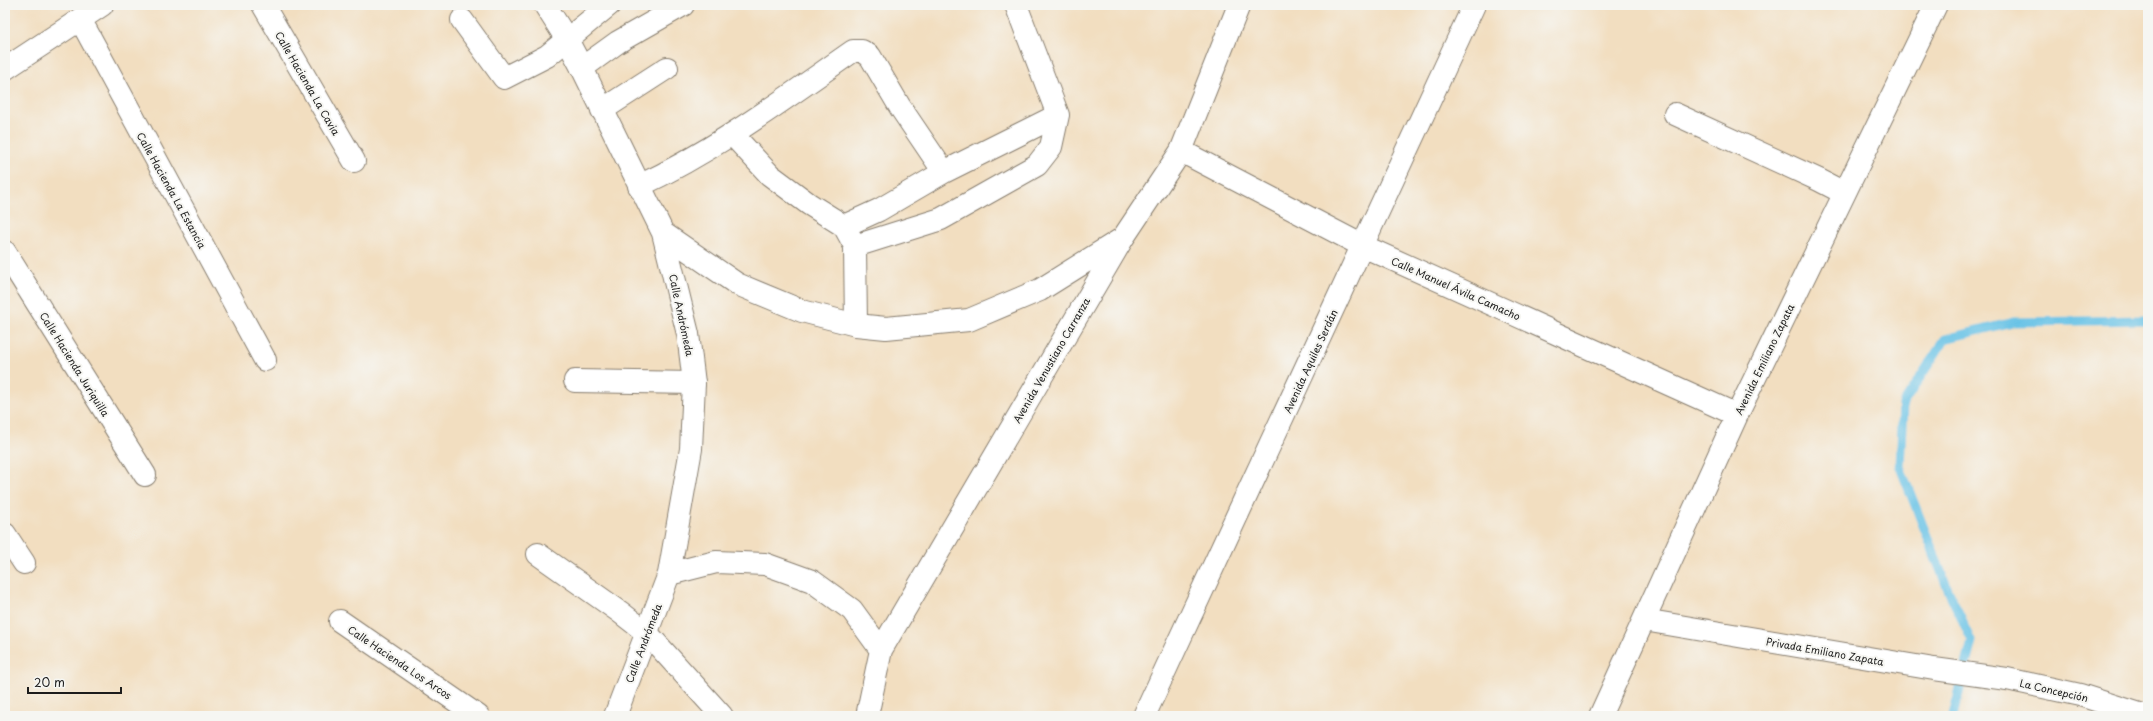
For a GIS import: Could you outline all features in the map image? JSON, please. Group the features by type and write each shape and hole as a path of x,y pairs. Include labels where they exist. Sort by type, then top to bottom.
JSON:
{"street":[{"path":"5,69 102,5"},
{"name":"Calle Hacienda La Cavia","path":"263,5 354,161"},
{"name":"Calle Andrómeda","path":"545,5 566,38 582,68 663,233 688,334 694,383 690,449 669,574 615,716"},
{"path":"462,20 504,78 547,56 566,38 609,5"},
{"path":"582,68 618,42 680,5"},
{"path":"855,246 941,219 1037,165 1051,147 1058,114 1016,5"},
{"name":"Avenida Venustiano Carranza","path":"867,716 881,650 1123,238 1181,151 1239,5"},
{"name":"Avenida Aquiles Serdán","path":"1144,716 1474,5"},
{"name":"Avenida Emiliano Zapata","path":"1600,716 1737,415 1936,5"},
{"name":"Calle Hacienda La Estancia","path":"80,19 265,360"},
{"path":"639,186 680,167 733,135 853,51 862,51 870,56 900,107 944,172"},
{"path":"602,110 667,68"},
{"path":"844,226 879,210 944,172 1058,114"},
{"path":"1676,114 1844,193"},
{"path":"733,135 770,175 809,204 844,226 855,246 856,325"},
{"name":"Calle Manuel Ávila Camacho","path":"1181,151 1363,246 1737,415"},
{"path":"663,233 737,284 802,311 856,325 886,328 969,320 1040,290 1123,238"},
{"name":"Calle Hacienda Juriquilla","path":"5,252 145,475"},
{"path":"575,381 694,383"},
{"path":"5,534 24,563"},
{"path":"538,554 647,633 722,716"},
{"path":"669,574 716,562 765,564 799,576 812,581 852,610 881,650"},
{"name":"Privada Emiliano Zapata","path":"1644,620 1934,669 2007,679"},
{"name":"Calle Hacienda Los Arcos","path":"340,622 478,716"},
{"name":"La Concepción","path":"2007,679 2080,695 2146,716"}],"waterway":[{"path":"1953,716 1972,641 1949,592 1900,467 1903,404 1945,339 2013,322 2148,320"}]}
